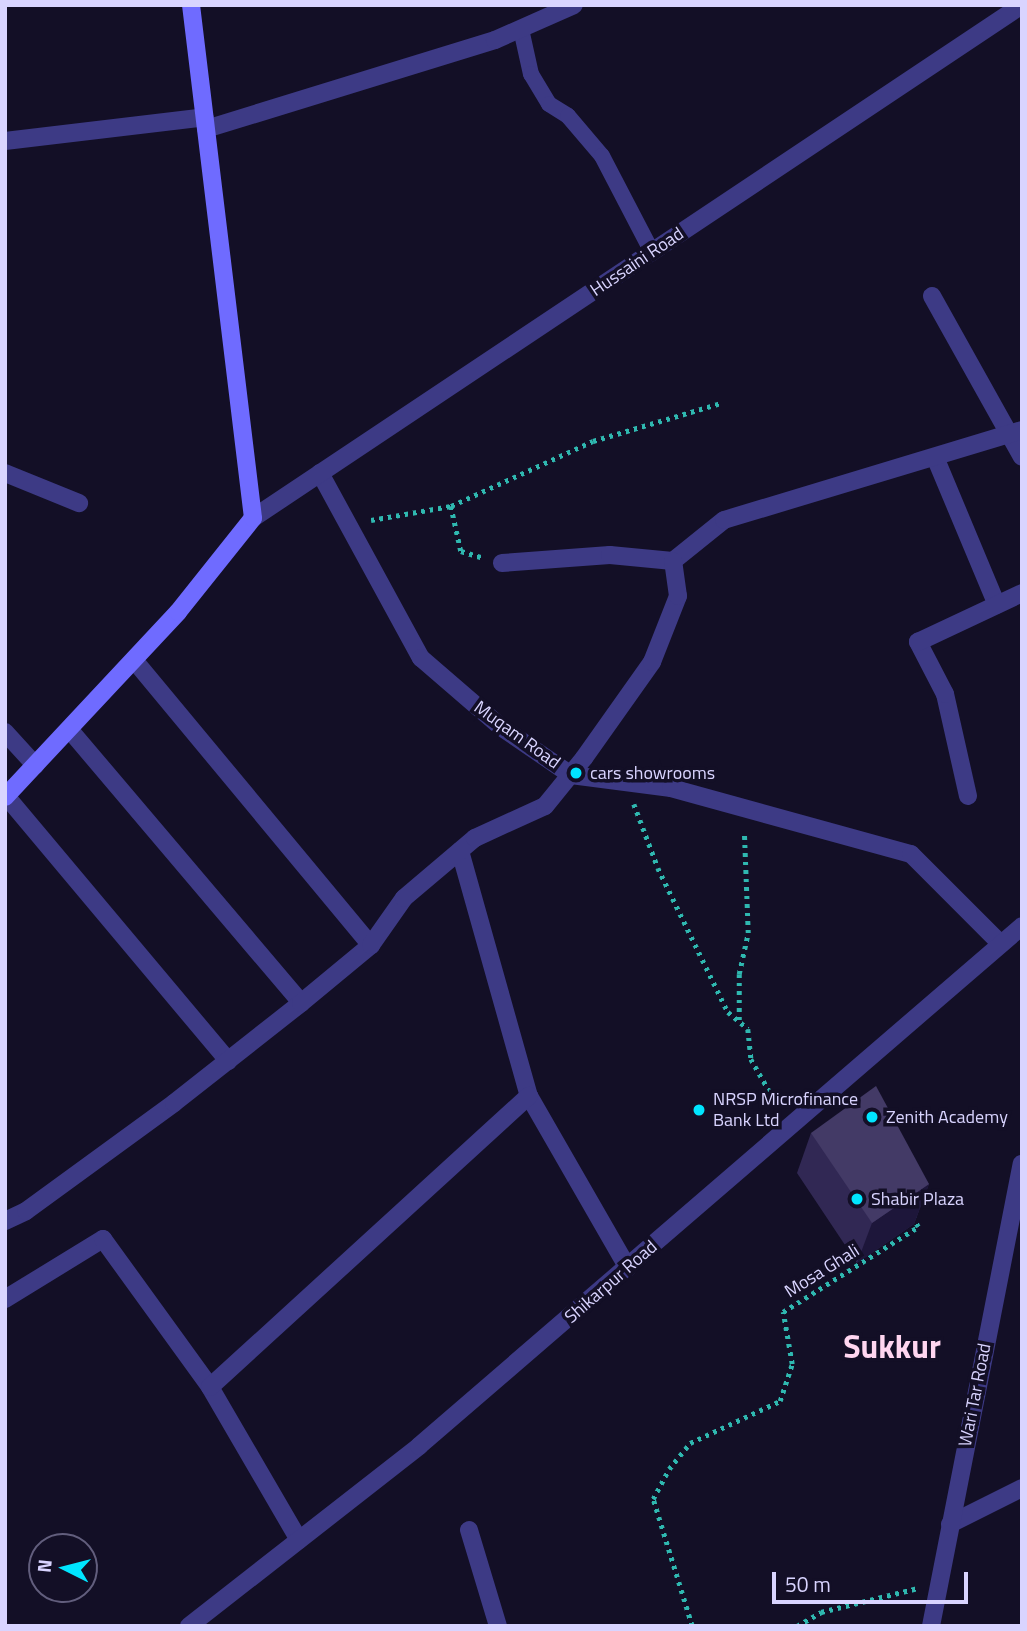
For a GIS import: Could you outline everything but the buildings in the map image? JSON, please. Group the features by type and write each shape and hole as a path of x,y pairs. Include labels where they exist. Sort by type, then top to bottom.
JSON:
{"main road":[{"path":"6,797 178,612 253,518 191,5"}],"street":[{"path":"5,141 206,123 495,40 574,5"},
{"name":"Hussaini Road","path":"253,518 1022,5"},
{"path":"932,296 1015,432 1022,457"},
{"path":"502,563 610,555 673,561 723,520 1015,432"},
{"path":"935,457 997,605"},
{"name":"Muqam Road","path":"320,473 421,658 501,727 571,775 671,788 911,854 1001,944"},
{"path":"5,474 79,503"},
{"path":"5,1221 26,1211 228,1061 301,1003 371,945 404,898 475,838 545,806 571,775 652,662 678,596 673,561"},
{"path":"968,796 945,694 919,642 1022,593"},
{"path":"134,660 371,945"},
{"path":"69,729 301,1003"},
{"path":"5,732 35,765"},
{"path":"6,797 228,1061"},
{"path":"460,851 529,1096 628,1268"},
{"name":"Shikarpur Road","path":"189,1626 419,1447 1022,926"},
{"path":"210,1387 529,1096"},
{"name":"Wari Tar Road","path":"931,1626 1022,1164"},
{"path":"5,1299 103,1239 210,1387 299,1540"},
{"path":"950,1524 1022,1488"},
{"path":"469,1530 498,1626"}],"lane":[{"path":"520,29 531,74 549,104 568,116 602,156 652,252"}],"path":[{"path":"348,524 451,506 593,441 721,403"},
{"path":"451,506 461,551 502,563"},
{"path":"625,782 658,868 728,1012 748,1029 751,1059 790,1127"},
{"path":"739,1021 739,974 748,933 744,834 746,809"},
{"name":"Mosa Ghali","path":"692,1626 653,1499 669,1469 690,1443 779,1401 792,1364 783,1312 918,1227 912,1215"},
{"path":"797,1626 821,1612 939,1583"}],"place":[{"name":"cars showrooms","path":"576,773"},
{"name":"NRSP Microfinance Bank Ltd","path":"699,1110"},
{"name":"Zenith Academy","path":"872,1117"},
{"name":"Shabir Plaza","path":"857,1199"}],"district":[{"name":"Sukkur","path":"892,1346"}]}
